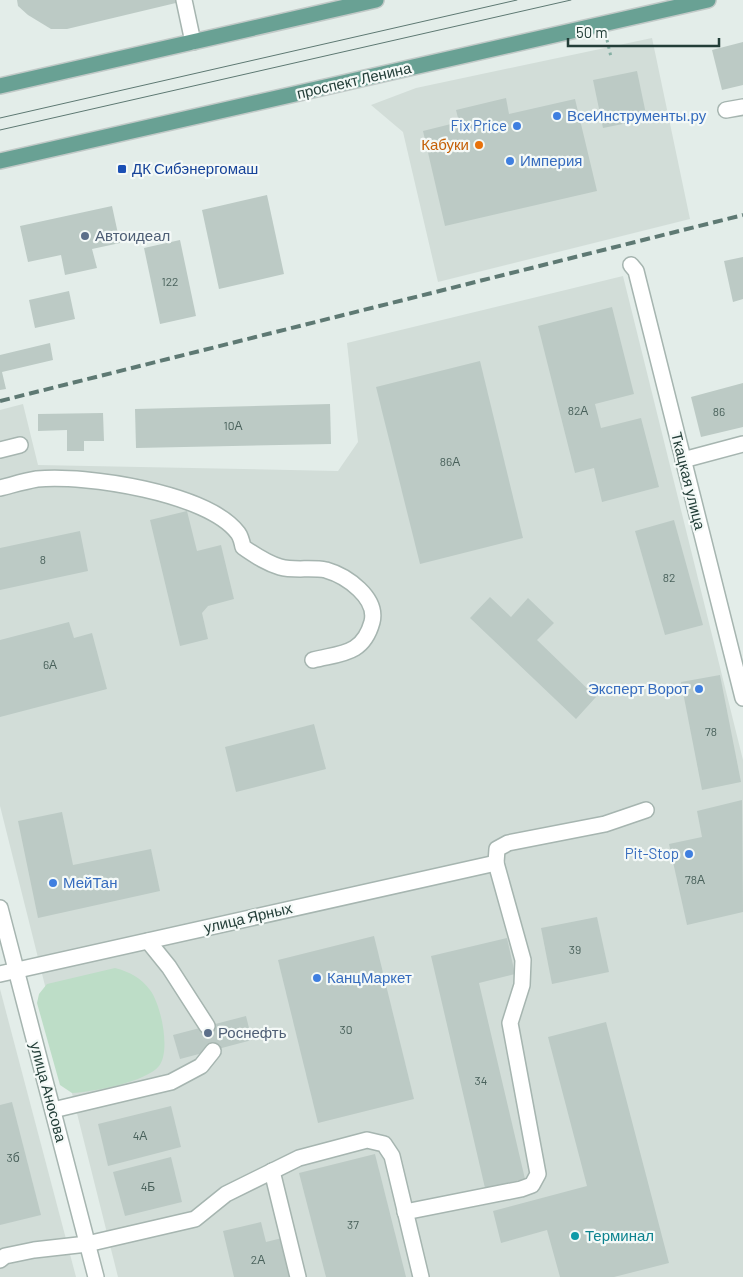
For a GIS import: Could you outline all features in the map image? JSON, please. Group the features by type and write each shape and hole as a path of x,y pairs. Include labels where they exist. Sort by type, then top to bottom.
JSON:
{"main road":[{"path":"0,86 376,0"},
{"name":"проспект Ленина","path":"0,161 708,0"}],"street":[{"path":"184,0 193,42"},
{"path":"726,110 743,107"},
{"name":"Ткацкая улица","path":"631,265 636,271 743,698"},
{"path":"683,460 743,444"},
{"path":"0,450 20,445"},
{"path":"0,488 37,479 87,481 159,492 216,514 240,535 243,547 261,560 282,568 327,570 349,581 369,600 374,616 370,631 365,641 354,650 313,660"},
{"path":"405,1212 521,1189 532,1185 538,1174 510,1023 522,985 523,960 496,863 497,849 508,843 605,824 646,810"},
{"name":"улица Ярных","path":"0,974 496,863"},
{"name":"улица Аносова","path":"0,908 96,1277"},
{"path":"148,940 170,966 207,1026"},
{"path":"53,1110 171,1082 201,1066 213,1050"},
{"path":"0,1260 5,1256 34,1250 87,1244 195,1219 226,1194 299,1158 367,1140 384,1144 392,1156 421,1277"},
{"path":"272,1171 298,1277"}],"shaded area":[{"path":"652,38 690,219 438,282 403,132 371,105 416,88"},
{"path":"623,276 743,760 743,1277 118,1277 0,806 0,410 23,404 38,465 338,471 358,442 347,343"},
{"path":"0,989 76,1277 0,1277"}],"green space":[{"path":"115,968 139,979 147,986 154,997 163,1028 163,1059 159,1066 143,1077 93,1091 72,1093 60,1085 37,1003 39,994 47,984"}],"building":[{"path":"17,0 179,0 180,2 67,29 51,29 28,15 18,6"},
{"path":"743,42 743,85 722,90 712,50"},
{"path":"637,71 647,119 603,128 593,80"},
{"name":"Империя","path":"506,98 509,114 575,99 597,191 445,226 423,131 459,122 456,110"},
{"path":"267,195 284,274 219,289 202,210"},
{"path":"112,206 120,243 92,249 97,268 65,275 61,255 28,262 20,226"},
{"path":"180,240 196,316 160,324 144,248"},
{"path":"743,257 743,299 733,302 724,261"},
{"path":"69,291 75,319 35,328 29,300"},
{"path":"612,307 634,394 595,404 601,428 641,418 659,487 602,502 594,468 575,473 538,326"},
{"path":"50,343 53,360 2,372 6,389 0,390 0,355"},
{"path":"480,361 523,538 420,564 376,387"},
{"path":"743,383 743,427 701,437 691,397"},
{"path":"330,404 331,444 136,448 135,409"},
{"path":"103,413 104,441 84,441 84,451 67,451 67,430 38,431 38,414"},
{"path":"187,511 197,551 221,545 234,599 208,606 202,613 208,639 180,646 150,520"},
{"path":"674,520 703,625 665,635 635,531"},
{"path":"80,531 88,571 0,590 0,548"},
{"path":"490,597 511,617 528,598 554,623 537,640 596,697 576,719 470,618"},
{"path":"69,622 74,638 92,633 107,689 0,717 0,640"},
{"path":"720,675 741,782 702,790 681,682"},
{"path":"314,724 326,769 236,792 225,747"},
{"path":"742,800 743,912 687,925 669,844 702,837 697,811"},
{"path":"62,812 73,865 151,849 160,891 38,918 18,821"},
{"path":"597,917 609,972 552,984 541,928"},
{"path":"374,936 414,1099 318,1123 278,960"},
{"path":"507,938 515,974 479,983 525,1179 485,1188 431,956"},
{"path":"246,1016 252,1040 180,1059 173,1035"},
{"path":"606,1022 669,1263 614,1277 560,1277 547,1230 501,1243 493,1211 587,1186 548,1037"},
{"path":"12,1102 41,1215 0,1225 0,1105"},
{"path":"171,1106 181,1147 108,1166 98,1124"},
{"path":"375,1154 406,1277 326,1277 299,1173"},
{"path":"171,1157 182,1202 125,1216 113,1172"},
{"path":"261,1222 266,1242 282,1238 291,1277 234,1277 223,1231"}],"tunnel":[{"path":"207,1026 213,1051"}],"tram line":[{"path":"0,118 517,0"},
{"path":"0,130 571,0"}],"railway":[{"path":"0,401 743,215"}],"place":[{"name":"ВсеИнструменты.ру","path":"557,116"},
{"name":"Fix Price","path":"517,126"},
{"name":"Кабуки","path":"479,145"},
{"name":"Империя","path":"510,161"},
{"name":"ДК Сибэнергомаш","path":"122,169"},
{"name":"Автоидеал","path":"85,236"},
{"name":"Эксперт Ворот","path":"699,689"},
{"name":"Pit-Stop","path":"689,854"},
{"name":"МейТан","path":"53,883"},
{"name":"КанцМаркет","path":"317,978"},
{"name":"Роснефть","path":"208,1033"},
{"name":"Терминал","path":"575,1236"}]}
